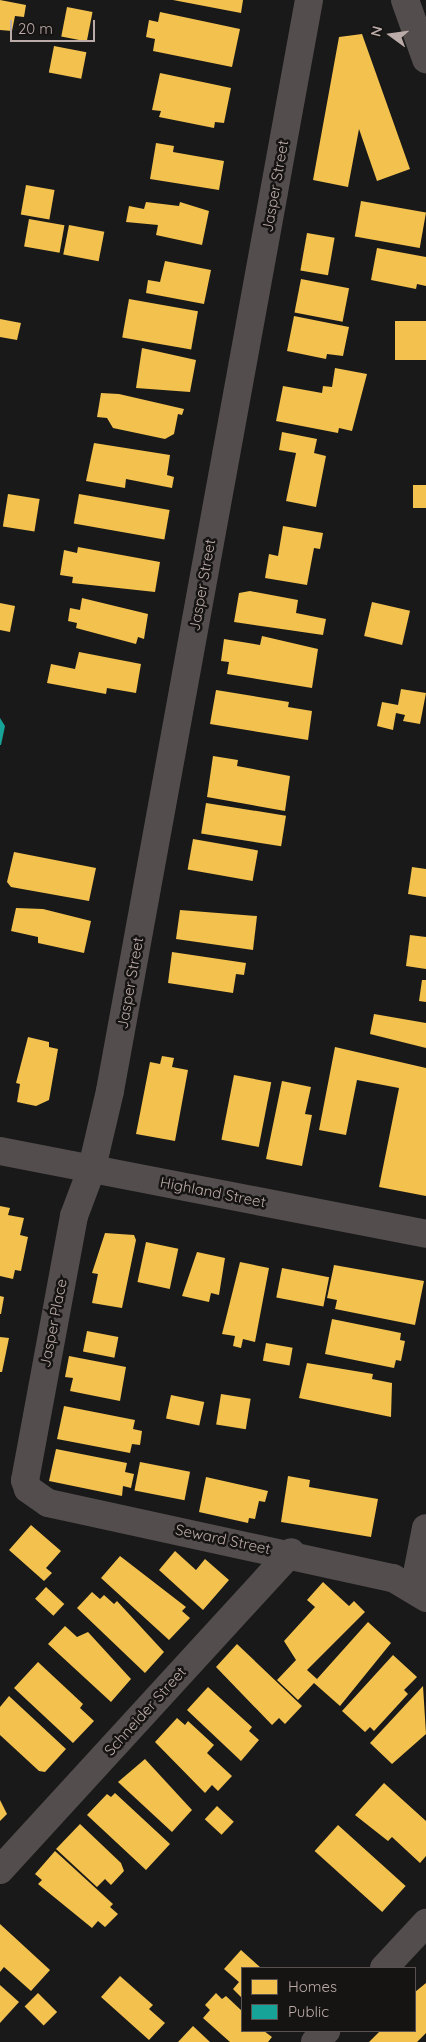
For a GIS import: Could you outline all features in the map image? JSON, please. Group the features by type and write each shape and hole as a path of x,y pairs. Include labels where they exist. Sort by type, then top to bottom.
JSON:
{"street":[{"name":"Jasper Street","path":"92,1168 309,0"},
{"path":"405,0 426,59"},
{"name":"Highland Street","path":"0,1151 426,1234"},
{"name":"Jasper Place","path":"24,1480 74,1216 92,1168"},
{"name":"Seward Street","path":"24,1480 28,1489 48,1503 291,1552 393,1578 420,1594"},
{"path":"420,1594 426,1528"},
{"name":"Schneider Street","path":"0,1870 291,1552"},
{"path":"385,1967 426,1924"},
{"path":"315,2042 325,2032"}],"building: Homes":[{"path":"0,0 26,5 24,17 15,16 12,31 0,30"},
{"path":"173,0 243,0 241,13"},
{"path":"67,7 93,12 87,41 61,36"},
{"path":"160,12 240,29 232,67 153,51 155,39 146,37 149,20 158,22"},
{"path":"362,34 410,169 377,181 359,129 348,187 313,180 339,37"},
{"path":"54,46 86,52 81,79 49,73"},
{"path":"160,73 231,88 224,123 215,122 214,128 159,117 161,111 152,110"},
{"path":"156,143 174,146 173,152 224,161 219,190 150,179"},
{"path":"26,185 55,190 49,220 21,215"},
{"path":"361,201 426,212 420,248 355,236"},
{"path":"146,202 179,206 180,202 209,211 202,245 156,235 158,225 126,222 129,206 144,209"},
{"path":"29,219 64,225 60,253 24,247"},
{"path":"69,225 104,232 99,261 63,254"},
{"path":"307,233 335,238 328,275 300,270"},
{"path":"377,248 426,257 426,286 417,284 416,289 371,280"},
{"path":"165,261 211,270 204,304 146,293 148,280 160,282"},
{"path":"301,279 349,288 343,322 295,312"},
{"path":"129,299 198,311 191,350 122,337"},
{"path":"294,316 349,327 343,356 327,354 326,359 287,351"},
{"path":"0,319 21,323 17,340 0,337"},
{"path":"395,321 426,321 426,360 395,360"},
{"path":"142,348 196,360 190,392 136,388"},
{"path":"335,368 367,374 352,431 339,428 338,433 276,421 283,386 322,393 323,386 332,387"},
{"path":"101,393 119,394 184,409 182,415 178,414 174,434 165,439 113,428 107,418 97,417"},
{"path":"282,432 317,439 314,453 326,456 316,507 286,501 296,453 279,450"},
{"path":"94,443 170,455 167,475 174,477 172,488 126,479 125,488 86,481"},
{"path":"413,485 426,485 426,508 413,508"},
{"path":"8,494 40,499 34,532 3,527"},
{"path":"79,494 170,510 164,540 74,524"},
{"path":"283,526 323,533 320,549 314,548 307,585 265,578 269,554 278,556"},
{"path":"78,547 160,562 155,592 72,583 73,577 60,575 64,550 77,553"},
{"path":"250,591 298,600 296,613 326,619 323,635 234,622 239,593"},
{"path":"82,598 148,614 144,639 138,637 136,644 76,628 77,623 68,621 70,608 80,610"},
{"path":"372,602 410,611 402,645 364,636"},
{"path":"0,603 15,606 10,632 0,630"},
{"path":"262,636 318,649 312,688 227,674 229,662 221,661 224,639 260,645"},
{"path":"79,652 141,664 136,693 107,688 106,694 47,683 51,664 75,669"},
{"path":"401,689 426,693 420,724 403,721 405,715 396,713 393,730 377,726 382,702 398,705"},
{"path":"216,690 289,702 288,707 312,711 308,740 210,724"},
{"path":"213,756 238,760 237,766 290,776 285,811 207,797"},
{"path":"206,803 286,816 281,846 201,834"},
{"path":"193,839 258,850 253,881 188,870"},
{"path":"14,852 96,868 89,901 11,887 7,882"},
{"path":"412,867 426,869 426,897 408,894"},
{"path":"16,908 43,909 91,921 84,953 38,943 38,937 11,931"},
{"path":"180,910 257,916 253,950 176,939"},
{"path":"410,935 426,937 426,969 406,966"},
{"path":"172,952 246,963 244,975 236,974 233,993 168,983"},
{"path":"422,980 426,980 426,1002 419,1001"},
{"path":"374,1014 426,1023 426,1048 370,1034"},
{"path":"28,1037 49,1042 49,1047 58,1049 49,1100 36,1106 17,1102 20,1084 16,1083"},
{"path":"335,1047 426,1068 426,1196 379,1187 399,1088 357,1080 346,1135 319,1130"},
{"path":"162,1056 174,1058 172,1067 188,1070 175,1141 136,1134 150,1062 160,1064"},
{"path":"234,1075 271,1082 259,1147 221,1140"},
{"path":"282,1081 311,1087 305,1114 312,1115 302,1166 266,1159"},
{"path":"0,1206 10,1208 8,1215 24,1218 20,1235 28,1237 21,1271 15,1270 13,1279 0,1276"},
{"path":"105,1233 134,1235 136,1240 122,1308 92,1303 98,1274 92,1273"},
{"path":"146,1242 178,1249 170,1289 137,1282"},
{"path":"197,1252 225,1258 219,1295 211,1293 209,1302 182,1296"},
{"path":"240,1262 269,1268 255,1342 243,1339 241,1348 233,1346 235,1336 222,1334"},
{"path":"334,1265 424,1281 415,1325 335,1309 337,1300 327,1298"},
{"path":"282,1268 329,1277 323,1307 276,1297"},
{"path":"0,1296 4,1297 1,1314 0,1314"},
{"path":"332,1319 401,1333 400,1340 405,1341 401,1361 396,1360 394,1368 325,1354"},
{"path":"87,1331 118,1337 114,1358 83,1352"},
{"path":"0,1337 9,1338 2,1372 0,1372"},
{"path":"266,1343 293,1348 289,1365 263,1361"},
{"path":"69,1356 126,1367 120,1401 70,1391 73,1378 65,1377"},
{"path":"307,1363 373,1374 372,1379 392,1383 391,1417 299,1398"},
{"path":"221,1394 251,1399 246,1429 216,1425"},
{"path":"171,1395 204,1402 199,1426 166,1418"},
{"path":"64,1406 135,1420 133,1429 142,1431 140,1445 132,1444 130,1453 57,1439"},
{"path":"56,1449 127,1463 125,1472 134,1474 131,1488 123,1486 122,1496 49,1481"},
{"path":"140,1462 190,1472 185,1500 134,1490"},
{"path":"288,1476 310,1480 309,1487 378,1499 371,1537 281,1522"},
{"path":"206,1477 268,1491 265,1502 259,1501 255,1519 249,1518 248,1523 199,1512"},
{"path":"31,1525 61,1551 46,1568 52,1573 44,1581 9,1550"},
{"path":"175,1551 196,1570 205,1559 229,1580 203,1610 159,1570"},
{"path":"120,1556 186,1607 182,1611 190,1618 169,1640 101,1578"},
{"path":"323,1582 349,1606 354,1601 365,1612 307,1670 317,1679 368,1622 391,1643 340,1706 314,1683 298,1700 277,1680 296,1660 284,1641 315,1607 307,1600"},
{"path":"46,1587 64,1604 53,1616 35,1599"},
{"path":"92,1592 100,1599 104,1595 114,1604 117,1601 164,1652 145,1673 77,1608"},
{"path":"65,1626 77,1637 88,1632 131,1679 111,1702 48,1644"},
{"path":"237,1644 302,1706 285,1724 279,1718 272,1725 216,1667"},
{"path":"393,1655 417,1677 404,1690 408,1694 374,1731 370,1727 365,1732 342,1711"},
{"path":"38,1662 83,1704 80,1708 94,1721 73,1743 14,1688"},
{"path":"423,1686 426,1734 392,1764 370,1743"},
{"path":"208,1687 252,1727 249,1731 259,1740 241,1761 187,1710"},
{"path":"9,1696 66,1749 45,1772 39,1771 0,1735 0,1707"},
{"path":"177,1718 185,1725 188,1721 214,1745 207,1753 232,1776 218,1791 212,1785 205,1793 155,1742"},
{"path":"145,1759 192,1810 172,1832 118,1782"},
{"path":"384,1783 426,1821 426,1856 420,1863 392,1837 388,1841 355,1815"},
{"path":"115,1793 170,1844 146,1870 87,1815 107,1794 111,1797"},
{"path":"0,1800 7,1814 0,1821"},
{"path":"217,1806 234,1822 222,1835 205,1819"},
{"path":"80,1824 121,1863 124,1871 111,1885 105,1879 97,1887 56,1849"},
{"path":"338,1825 406,1886 382,1912 315,1851"},
{"path":"55,1851 113,1904 110,1907 118,1914 105,1927 98,1921 92,1928 38,1884 42,1880 35,1874"},
{"path":"0,1924 50,1970 31,1991 4,1967 0,1972"},
{"path":"241,1950 260,1967 241,1967 241,1997 233,1989 239,1982 224,1969"},
{"path":"120,1976 153,2005 149,2009 165,2023 149,2040 101,1997"},
{"path":"426,1983 426,2033 417,2042 369,2042 379,2032 416,2032 416,1991"},
{"path":"0,1985 19,2002 0,2023"},
{"path":"38,1993 57,2012 44,2026 25,2006"},
{"path":"216,1993 222,1999 226,1996 241,2010 241,2032 265,2032 272,2037 268,2042 230,2042 203,2018 210,2010 205,2005"},
{"path":"193,2026 210,2042 178,2042"}],"building: Public":[{"path":"0,718 5,726 1,745 0,745"}]}
